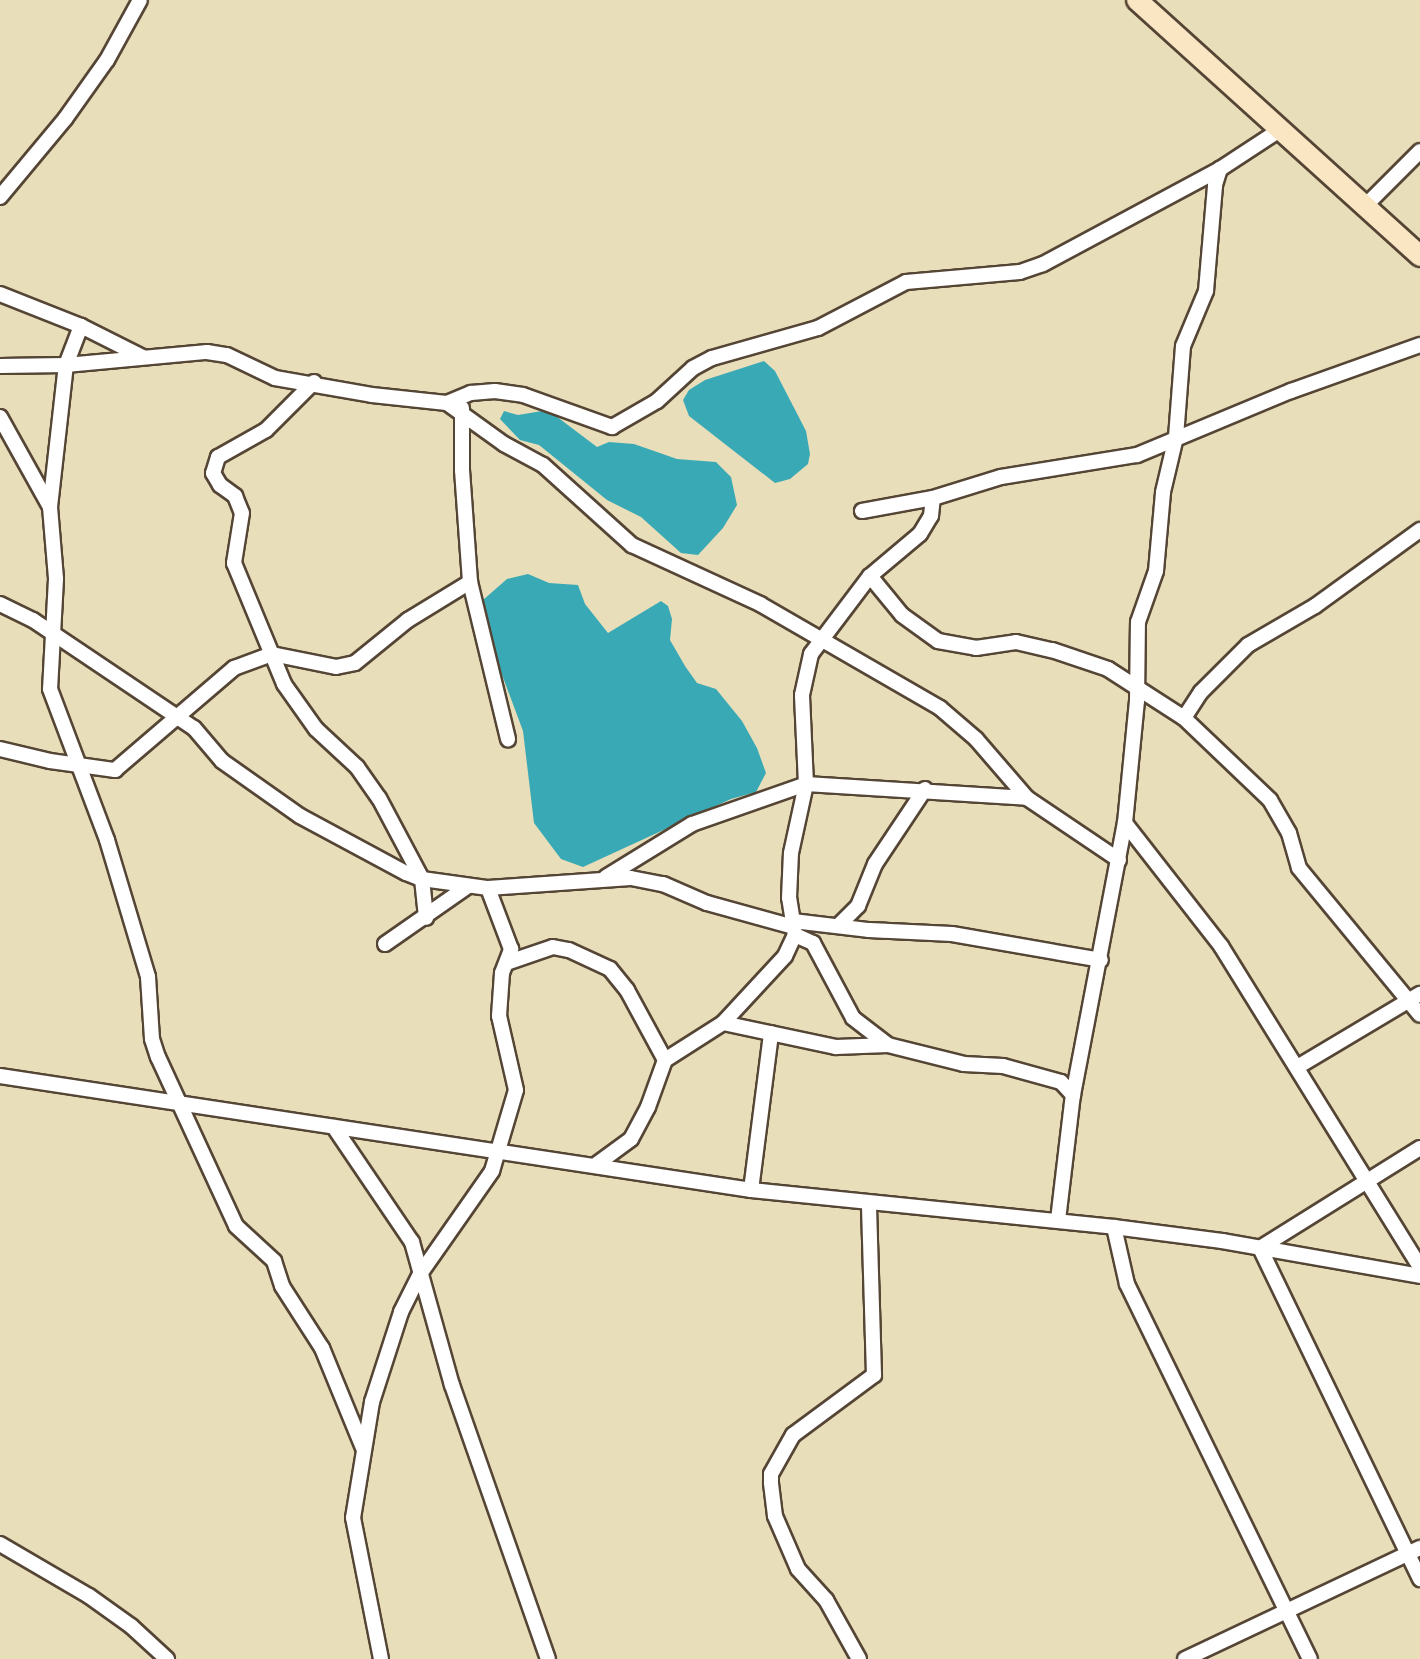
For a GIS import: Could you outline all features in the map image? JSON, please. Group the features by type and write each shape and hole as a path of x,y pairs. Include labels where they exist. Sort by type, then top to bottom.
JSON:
{"main road":[{"path":"1137,0 1278,131 1420,256"}],"street":[{"path":"0,197 65,119 107,60 140,0"},
{"path":"0,366 66,365 207,352 227,355 275,378 314,382 372,395 447,403 463,397 495,391 523,395 612,427 657,401 693,368 712,358 818,328 906,282 1020,272 1043,264 1220,169 1278,131"},
{"path":"1364,207 1420,151"},
{"path":"1058,1220 1073,1095 1101,960 1125,823 1137,685 1138,622 1156,571 1163,492 1176,437 1183,346 1206,291 1215,185 1220,169"},
{"path":"0,294 81,326 143,357"},
{"path":"81,326 66,365 50,507 56,579 51,631 50,689 107,840 148,976 152,1039 236,1227 274,1261 282,1286 322,1348 363,1448"},
{"path":"862,512 933,498 1001,477 1137,455 1291,390 1420,345"},
{"path":"314,382 266,430 218,457 214,467 215,480 235,496 242,513 234,563 284,684 305,715 357,767 379,798 422,879 426,918"},
{"path":"463,397 462,470 470,582 508,739"},
{"path":"447,403 504,444 543,465 632,545 760,604 940,708 976,739 1027,798 1119,860"},
{"path":"0,417 50,507"},
{"path":"597,1164 631,1138 648,1107 665,1060 723,1023 777,968 794,928 791,853 806,784 802,695 811,654 870,576 920,534 930,516 933,498"},
{"path":"1184,718 1208,684 1248,645 1315,606 1420,530"},
{"path":"870,576 902,615 938,641 976,648 1033,644 1107,669 1137,685 1184,718 1270,800 1289,833 1299,868 1414,997 1420,1015"},
{"path":"0,748 79,766 115,770 180,719 226,674 272,654 336,667 355,663 408,620 470,582"},
{"path":"0,604 51,631 194,728 237,772 300,816 354,848 422,879 488,888 525,888 604,878 663,884 707,903 794,928 839,925 869,930 952,934 1101,960"},
{"path":"604,878 692,824 806,784 925,789 1027,798"},
{"path":"839,925 858,906 875,864 925,789"},
{"path":"1125,823 1221,946 1299,1066 1420,1266"},
{"path":"385,944 426,918 468,886"},
{"path":"381,1659 353,1518 363,1448 386,1351 420,1274 484,1185 499,1153 516,1090 517,1078 502,1039 499,1016 502,973 509,962 509,937 488,888"},
{"path":"794,928 813,943 853,1018 888,1045"},
{"path":"509,962 553,947 570,950 610,969 627,990 665,1060"},
{"path":"1299,1066 1414,997"},
{"path":"723,1023 836,1047 888,1045 964,1064 1003,1066 1061,1082 1073,1095"},
{"path":"751,1190 771,1032"},
{"path":"0,1076 499,1153 597,1164 751,1190 869,1204 1114,1227 1260,1248 1420,1276"},
{"path":"334,1128 406,1230 452,1385 548,1659"},
{"path":"1260,1248 1369,1184 1420,1148"},
{"path":"859,1659 826,1600 798,1569 775,1516 771,1474 793,1434 874,1375 869,1204"},
{"path":"1114,1227 1127,1284 1310,1659"},
{"path":"1260,1248 1414,1551 1420,1579"},
{"path":"0,1544 89,1596 131,1626 167,1659"},
{"path":"1185,1659 1414,1551"}],"water":[{"path":"764,361 775,371 806,431 810,454 808,464 790,479 775,483 689,416 683,400 689,390 705,380"},
{"path":"548,410 597,447 609,442 634,444 677,459 716,462 731,477 737,505 723,528 698,555 681,553 641,517 607,500 539,445 520,440 500,419 504,411 518,415"},
{"path":"528,574 549,583 578,585 585,604 608,633 661,601 668,606 672,619 670,640 685,666 697,683 716,689 742,721 757,748 766,773 756,792 731,799 583,867 561,859 534,823 523,731 479,613 483,600 507,579"}]}
